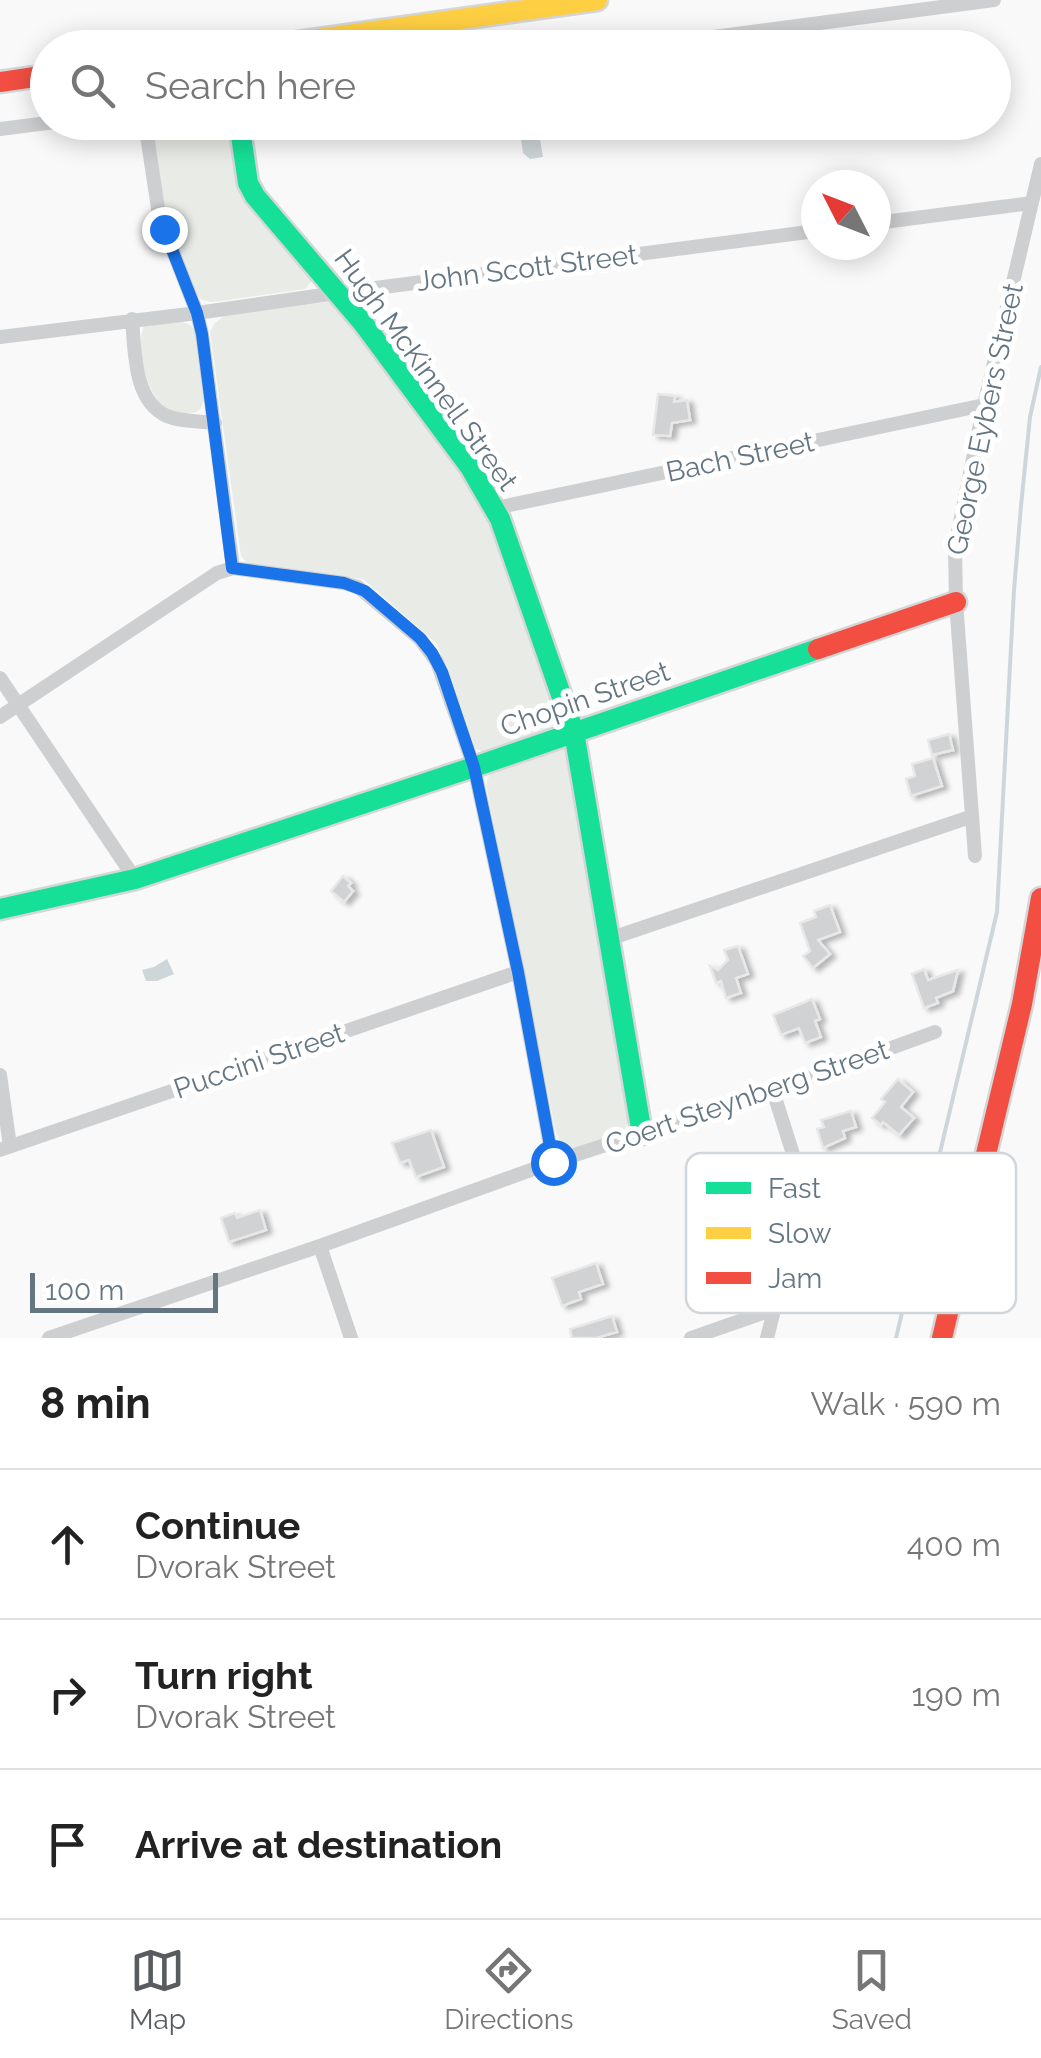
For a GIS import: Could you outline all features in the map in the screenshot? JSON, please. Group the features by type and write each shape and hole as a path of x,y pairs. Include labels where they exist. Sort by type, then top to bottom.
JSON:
{"street":[{"path":"367,30 528,4 597,0"},
{"path":"766,30 994,0"},
{"path":"0,82 30,78"},
{"path":"0,130 30,126"},
{"path":"147,140 160,215 197,313 216,423 232,568"},
{"name":"Hugh McKinnell Street","path":"242,140 252,191 337,292 470,467 496,508 574,732 642,1134"},
{"name":"George Eybers Street","path":"974,856 956,602 956,536 1041,164"},
{"path":"891,221 1032,203"},
{"name":"John Scott Street","path":"0,336 801,233"},
{"path":"132,319 141,382 156,409 175,419 216,423"},
{"name":"Bach Street","path":"496,508 984,405"},
{"path":"0,718 206,578 232,568 351,584 373,597 432,653 474,767 553,1162"},
{"name":"Chopin Street","path":"0,909 136,880 956,602"},
{"path":"0,678 136,880"},
{"path":"609,939 970,817"},
{"path":"986,1153 1022,1004 1041,898"},
{"name":"Puccini Street","path":"5,1148 518,972"},
{"name":"Coert Steynberg Street","path":"48,1338 935,1032"},
{"path":"0,1076 5,1148"},
{"path":"773,1091 793,1153"},
{"path":"320,1246 351,1338"},
{"path":"691,1338 763,1313"},
{"path":"768,1338 773,1313"},
{"path":"942,1338 948,1313"}],"shaded area":[{"path":"154,140 235,140 240,177 313,274 312,281 305,289 213,302 202,300 165,210"},
{"path":"521,140 540,140 543,157 530,159 523,153"},
{"path":"327,302 339,304 483,496 559,712 556,726 547,734 487,754 475,748 437,644 363,579 248,564 241,556 210,332 225,315"},
{"path":"180,321 195,330 204,400 199,410 192,413 163,407 150,387 142,361 144,326"},
{"path":"564,747 569,751 631,1119 622,1133 574,1150 561,1144 556,1133 486,785 491,769"},
{"path":"167,959 174,974 146,981 142,970"}],"building":[{"path":"658,394 675,396 674,402 687,400 690,420 672,423 670,436 653,435"},
{"path":"949,734 953,750 932,755 928,740"},
{"path":"933,758 942,786 911,796 906,779 915,776 912,764"},
{"path":"343,876 353,891 344,902 331,891"},
{"path":"830,905 840,932 818,940 830,954 813,968 803,956 810,951 800,923 816,917 814,911"},
{"path":"738,946 748,974 736,978 741,993 726,998 721,981 716,983 710,966 718,970 728,960 724,950"},
{"path":"924,969 928,980 958,970 953,991 924,1008 912,974"},
{"path":"812,999 820,1019 815,1021 821,1037 805,1043 799,1028 781,1035 773,1015"},
{"path":"898,1079 913,1092 901,1107 914,1118 899,1135 872,1118 885,1102 881,1099"},
{"path":"851,1111 856,1127 843,1131 845,1138 823,1148 817,1129 824,1127 821,1120"},
{"path":"431,1130 444,1167 416,1177 409,1160 400,1163 392,1143"},
{"path":"260,1210 266,1230 229,1242 221,1218 235,1213 237,1218"},
{"path":"596,1263 603,1284 579,1292 581,1299 562,1306 552,1278"},
{"path":"612,1316 617,1332 596,1338 572,1338 570,1329"}],"waterway":[{"path":"940,1153 997,912 1014,590 1030,417 1041,367"},
{"path":"896,1338 902,1313"}],"traffic: fast":[{"path":"242,140 248,183 255,196 363,323 470,467 500,519 574,732 642,1134"},
{"path":"0,909 135,879 818,649"}],"traffic: slow":[{"path":"383,30 597,0"}],"traffic: jam":[{"path":"0,82 30,78"},
{"path":"818,649 956,602"},
{"path":"986,1153 1022,1004 1041,898"},
{"path":"942,1338 948,1313"}],"route":[{"path":"164,229 202,334 232,568 358,587 426,644 442,672 474,767 553,1162"}]}
